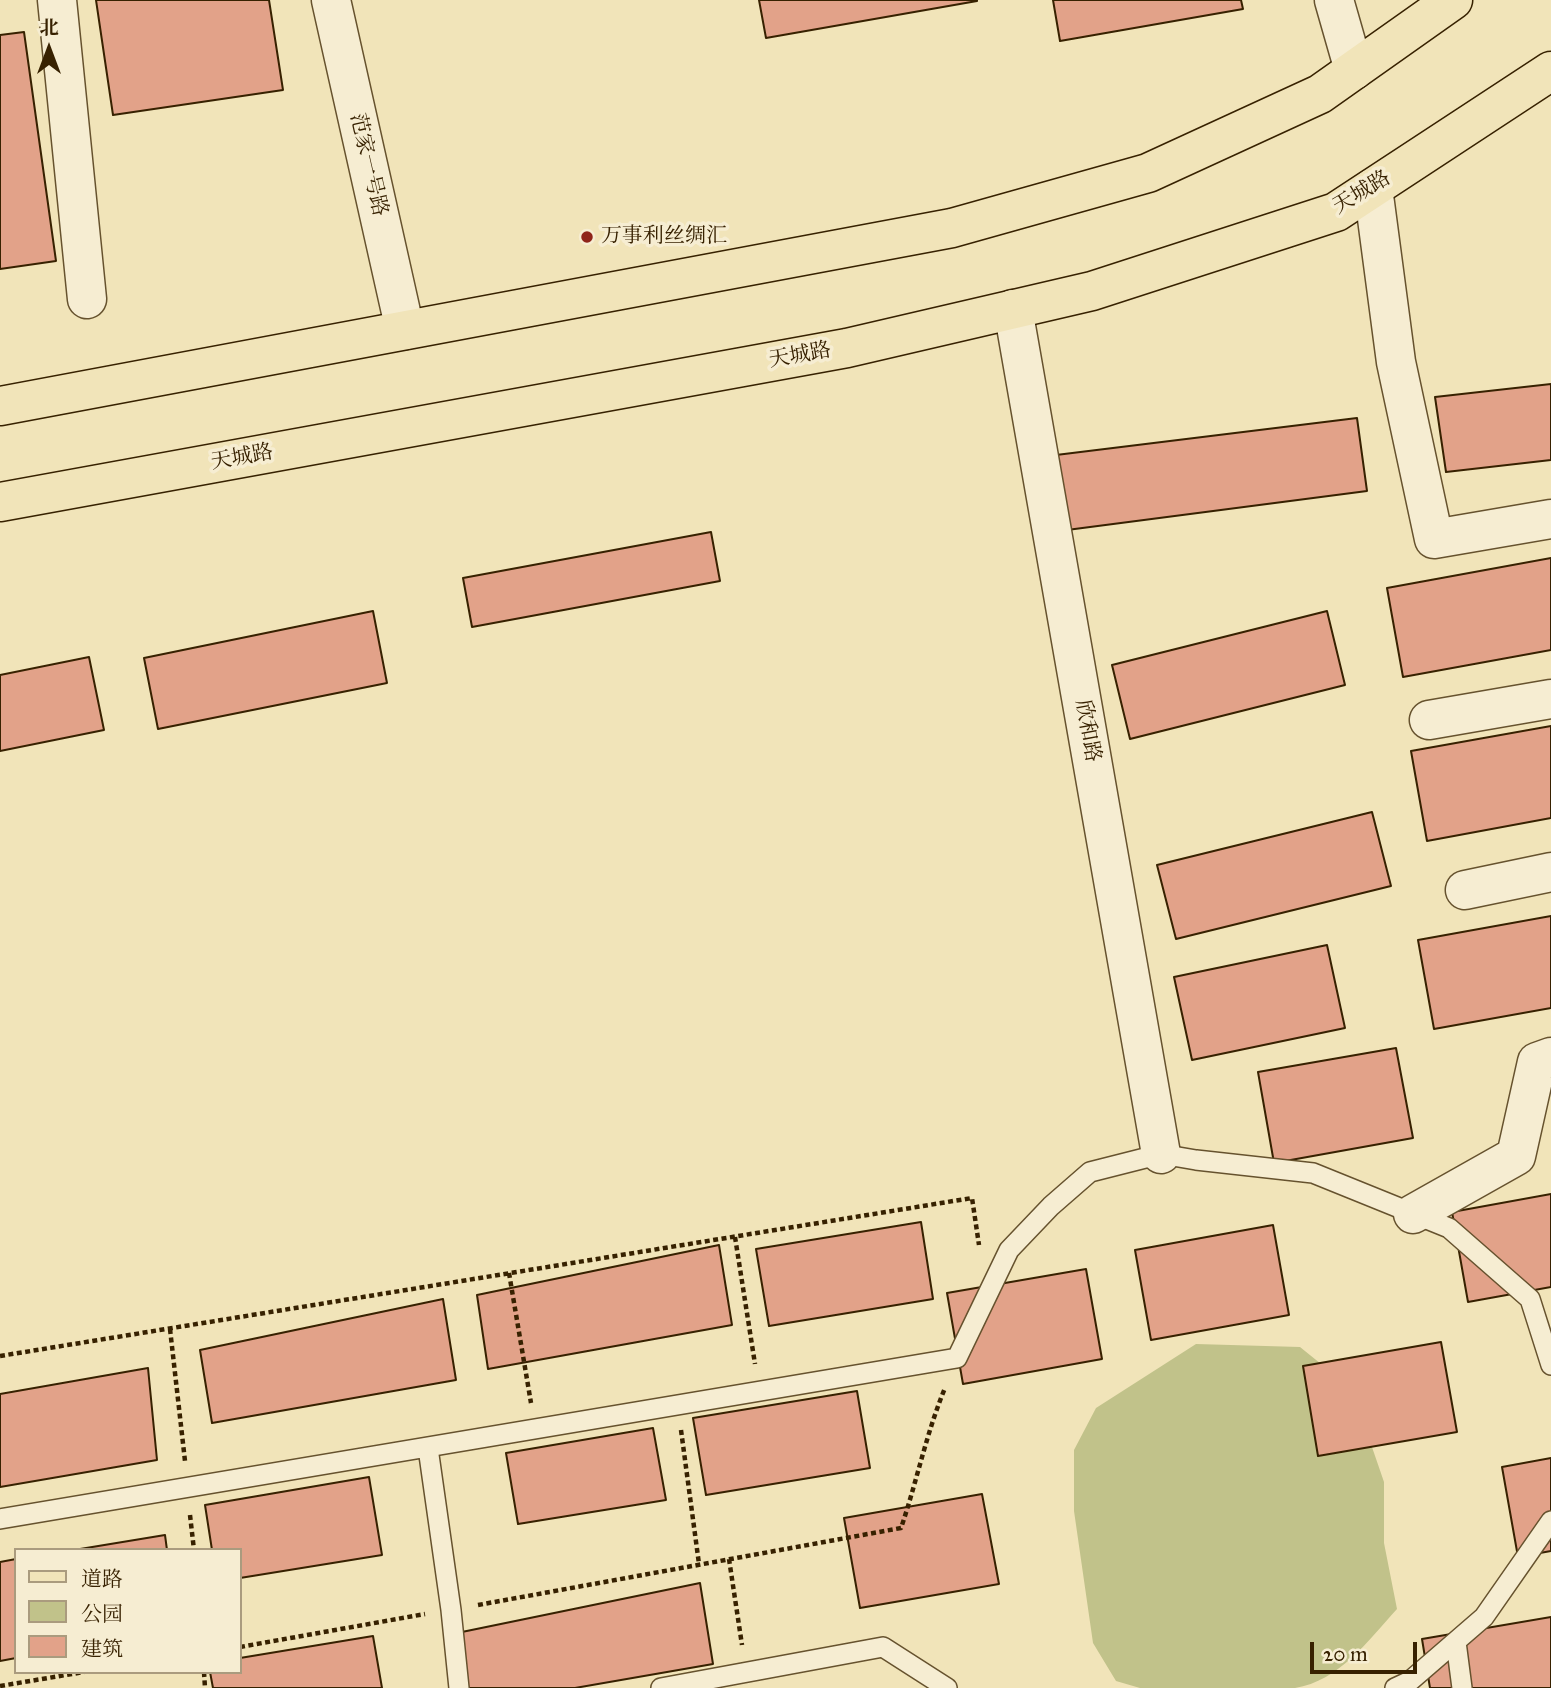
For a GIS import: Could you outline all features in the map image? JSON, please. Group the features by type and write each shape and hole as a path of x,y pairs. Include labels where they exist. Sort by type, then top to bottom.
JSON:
{"main road":[{"path":"0,406 952,228 1148,173 1320,94 1453,0"},
{"name":"天城路","path":"0,502 834,350 1091,291 1336,212 1551,71"}],"street":[{"path":"57,0 87,299"},
{"name":"范家一号路","path":"331,0 405,330"},
{"path":"1334,0 1354,70"},
{"path":"1373,188 1396,362 1434,539 1551,519"},
{"name":"欣和路","path":"1013,309 1161,1154"},
{"path":"1429,720 1551,699"},
{"path":"1465,890 1551,872"},
{"path":"1413,1214 1516,1156 1536,1062 1551,1057"}],"lane":[{"path":"0,1519 957,1359 1009,1250 1051,1206 1090,1172 1161,1154 1313,1173 1449,1228 1530,1299 1551,1365"},
{"path":"428,1448 459,1688"},
{"path":"1395,1688 1410,1681 1484,1617 1551,1521"},
{"path":"1456,1642 1462,1688"},
{"path":"661,1688 883,1647 947,1688"}],"path":[{"path":"0,1356 972,1198 987,1294"},
{"path":"735,1237 760,1391"},
{"path":"509,1273 536,1428"},
{"path":"170,1329 194,1548"},
{"path":"242,1647 901,1528 924,1446 957,1359"},
{"path":"677,1405 699,1564"},
{"path":"729,1559 746,1671"},
{"path":"0,1685 71,1674"}],"green space":[{"path":"1196,1344 1300,1347 1352,1389 1384,1482 1384,1543 1397,1609 1352,1658 1311,1684 1295,1688 1140,1688 1116,1681 1093,1643 1074,1511 1074,1450 1096,1408"}],"building":[{"path":"96,0 269,0 283,90 113,115"},
{"path":"759,0 977,0 977,1 766,38"},
{"path":"1053,0 1241,0 1243,9 1060,41"},
{"path":"24,32 56,261 0,269 0,35"},
{"path":"1551,384 1551,460 1446,472 1435,397"},
{"path":"1357,418 1367,491 1067,530 1056,455"},
{"path":"711,532 720,581 472,627 463,578"},
{"path":"1551,558 1551,650 1403,677 1387,588"},
{"path":"373,611 387,683 158,729 144,658"},
{"path":"1327,611 1345,685 1130,739 1112,665"},
{"path":"89,657 104,730 0,751 0,675"},
{"path":"1551,726 1551,818 1427,841 1411,751"},
{"path":"1372,812 1391,886 1176,939 1157,865"},
{"path":"1551,916 1551,1008 1434,1029 1418,940"},
{"path":"1327,945 1345,1028 1192,1060 1174,977"},
{"path":"1396,1048 1413,1138 1274,1163 1258,1072"},
{"path":"1551,1194 1551,1287 1468,1302 1452,1212"},
{"path":"921,1222 933,1299 769,1326 756,1249"},
{"path":"1273,1225 1289,1315 1151,1340 1135,1250"},
{"path":"719,1245 732,1325 488,1369 477,1295"},
{"path":"1086,1269 1102,1359 963,1384 947,1293"},
{"path":"443,1299 456,1380 212,1423 200,1350"},
{"path":"1441,1342 1457,1432 1318,1456 1303,1366"},
{"path":"148,1368 157,1460 0,1487 0,1394"},
{"path":"857,1391 870,1468 706,1495 693,1418"},
{"path":"653,1428 666,1500 518,1524 506,1453"},
{"path":"1551,1458 1551,1551 1518,1557 1502,1467"},
{"path":"369,1477 382,1555 242,1578 242,1548 212,1548 205,1505"},
{"path":"982,1494 999,1584 860,1608 844,1518"},
{"path":"165,1535 167,1548 86,1548"},
{"path":"14,1559 14,1658 0,1661 0,1562"},
{"path":"700,1583 713,1664 575,1688 465,1688 457,1633"},
{"path":"1551,1617 1551,1688 1430,1688 1422,1639"},
{"path":"373,1636 382,1688 213,1688 210,1674 242,1674 242,1658"}],"place":[{"name":"万事利丝绸汇","path":"587,237"}]}
